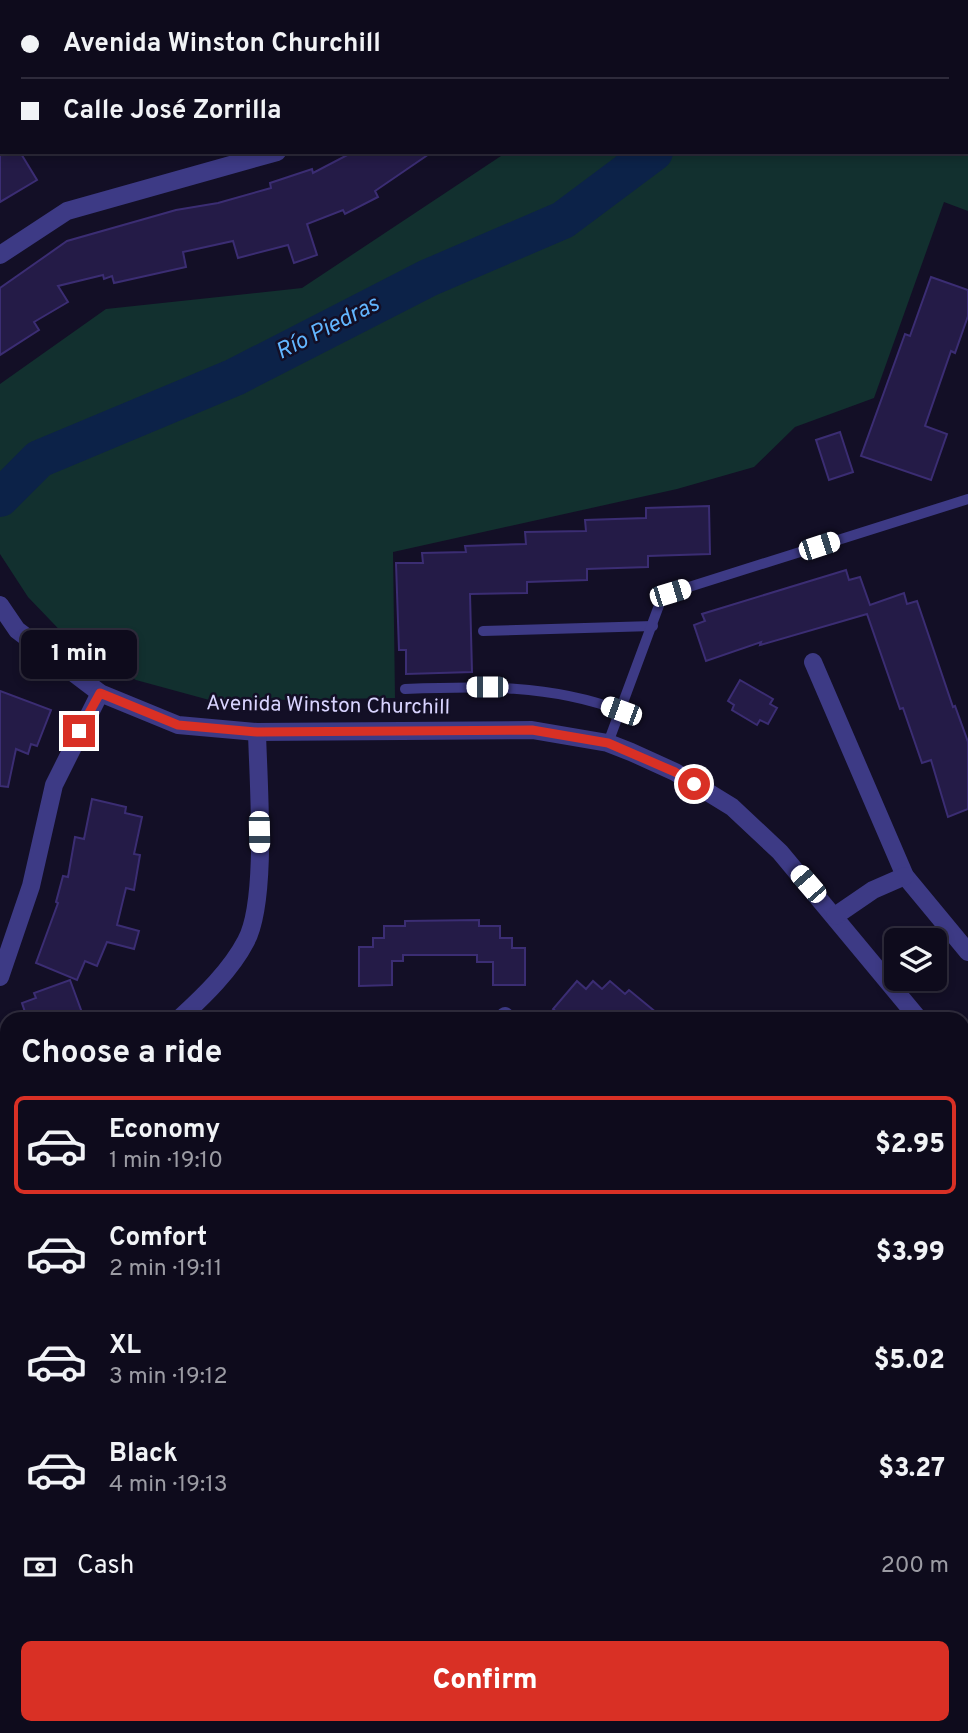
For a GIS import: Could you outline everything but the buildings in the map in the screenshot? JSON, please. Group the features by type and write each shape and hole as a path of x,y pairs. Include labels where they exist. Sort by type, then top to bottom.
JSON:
{"street":[{"path":"0,255 67,211 270,154"},
{"name":"Avenida Winston Churchill","path":"0,605 17,629 100,693 178,725 257,732 532,730 608,743 675,772 732,807 780,852 913,1012"},
{"path":"813,662 905,876 968,952"},
{"path":"0,977 31,886 54,785 100,693"},
{"path":"186,1012 207,993 247,939 259,883 257,732"},
{"path":"835,916 873,890 905,876"}],"lane":[{"path":"608,743 661,600 670,593 968,499"},
{"path":"483,631 653,626"},
{"path":"405,689 537,690 586,698 621,711"}],"green space":[{"path":"504,154 968,154 968,211 944,202 874,398 795,427 754,467 677,489 393,552 395,698 213,701 136,680 75,646 28,597 0,554 0,384 106,309 302,288"}],"waterway":[{"name":"Río Piedras","path":"0,498 39,459 235,377 428,278 563,220 651,154"}],"route":[{"path":"79,731 100,693 178,725 257,732 532,730 608,743 675,772 694,784"}]}
